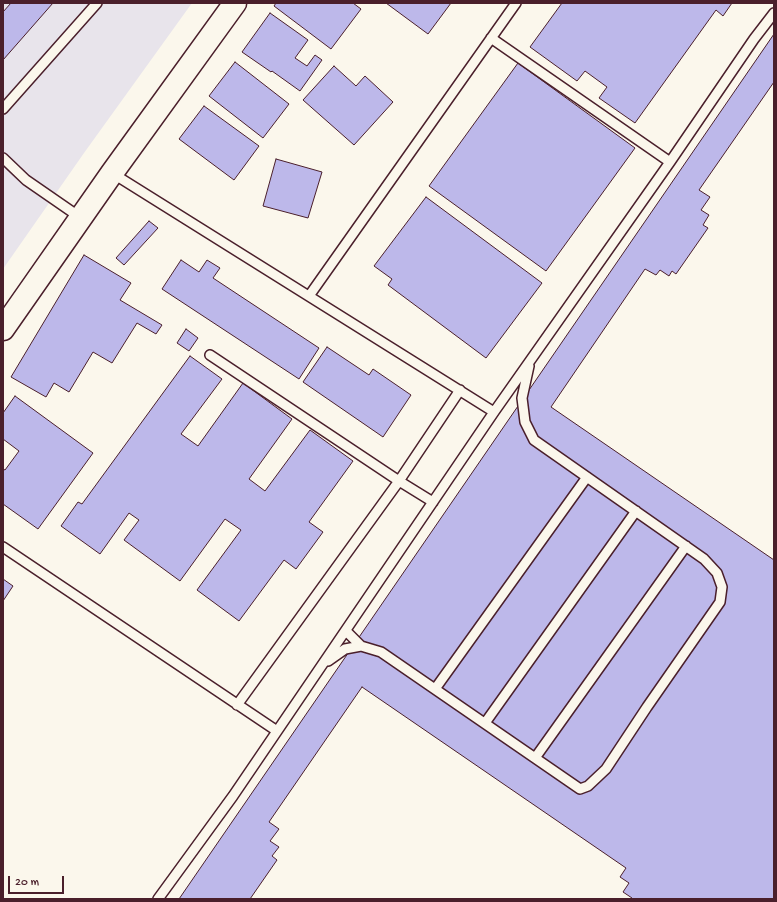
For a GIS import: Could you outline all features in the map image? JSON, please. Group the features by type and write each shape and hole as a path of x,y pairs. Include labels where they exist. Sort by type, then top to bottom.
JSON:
{"street":[{"path":"3,329 112,173 235,3"}],"lane":[{"path":"3,109 96,3"},
{"path":"309,296 516,3"},
{"path":"158,899 233,796 507,393 670,162 750,45 774,13"},
{"path":"492,38 670,162"},
{"path":"3,158 26,180 81,218"},
{"path":"112,173 494,412"},
{"path":"210,355 433,502"},
{"path":"322,666 345,649 361,646 381,652 580,789 588,786 606,769 720,602 722,587 717,573 704,559 534,440 525,422 522,398 530,361"},
{"path":"238,704 399,481 460,390"},
{"path":"507,393 522,398"},
{"path":"435,689 587,477"},
{"path":"485,723 636,511"},
{"path":"535,758 686,546"},
{"path":"3,547 277,731"},
{"path":"346,630 361,646"}],"shaded area":[{"path":"3,3 192,3 3,269"}],"building":[{"path":"11,3 53,3 3,60 3,12"},
{"path":"276,3 353,3 361,9 331,49 274,6"},
{"path":"386,3 451,3 428,34"},
{"path":"562,3 732,3 723,16 716,10 635,123 599,98 607,87 585,71 577,81 530,47"},
{"path":"270,13 308,40 295,58 307,66 315,55 322,60 300,91 242,52"},
{"path":"774,34 774,899 179,899 496,438"},
{"path":"235,62 289,104 263,138 209,96"},
{"path":"518,63 635,148 546,271 429,186"},
{"path":"334,66 356,86 365,76 393,102 354,145 303,100"},
{"path":"774,82 774,560 551,407 645,269 656,275 660,270 669,276 672,271 676,274 708,228 703,225 709,215 701,210 710,197 699,190"},
{"path":"204,106 259,146 234,180 179,139"},
{"path":"276,159 322,172 308,218 263,206"},
{"path":"426,197 542,283 486,358 388,285 392,279 374,266"},
{"path":"149,221 158,228 124,265 116,258"},
{"path":"84,255 131,283 120,300 162,325 156,334 137,323 112,363 93,352 69,392 54,383 46,397 11,377"},
{"path":"181,260 199,272 207,260 220,268 213,278 319,348 299,379 162,289"},
{"path":"186,329 198,338 189,351 177,343"},
{"path":"327,347 369,375 373,369 411,395 383,437 303,382"},
{"path":"190,356 222,379 181,434 198,446 243,383 292,419 249,479 265,491 310,430 353,461 309,522 323,532 296,569 284,560 239,621 197,590 241,530 225,519 180,581 124,540 139,520 129,513 100,554 61,526 78,502 82,504"},
{"path":"15,396 93,453 38,529 3,504 3,469 5,470 19,451 3,439 3,413"},
{"path":"3,579 13,586 3,601"},
{"path":"362,687 626,868 620,877 629,883 623,892 632,899 250,899 277,860 272,856 279,847 270,841 279,829 269,822"}]}
